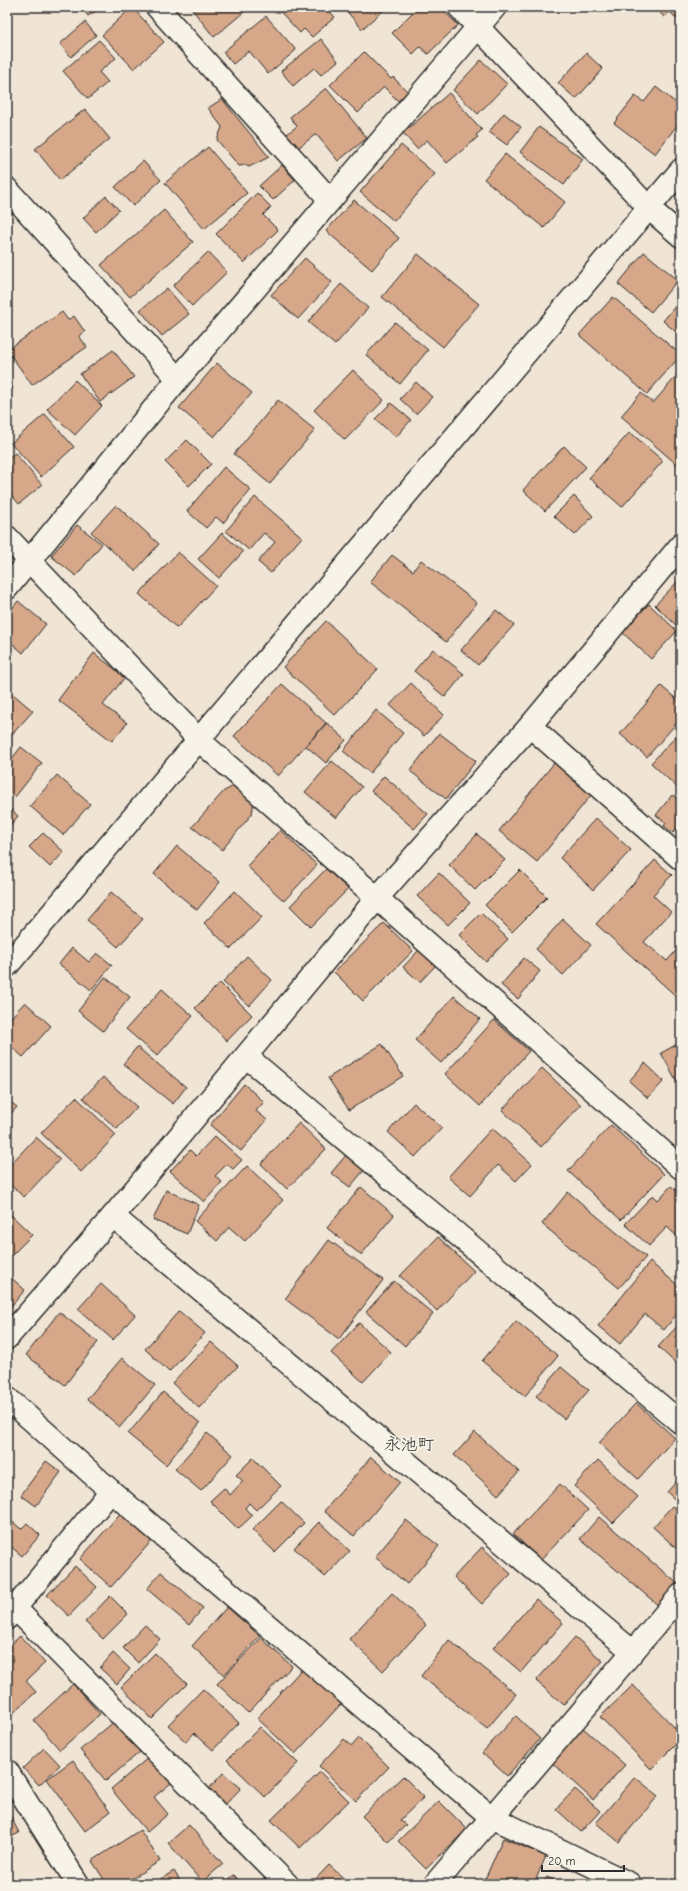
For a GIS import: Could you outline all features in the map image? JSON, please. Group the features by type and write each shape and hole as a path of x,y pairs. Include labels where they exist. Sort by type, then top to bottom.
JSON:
{"street":[{"path":"157,7 330,200"},
{"path":"459,7 649,208 681,236"},
{"path":"7,588 30,562 178,379 495,7"},
{"path":"7,966 681,170"},
{"path":"7,189 178,379"},
{"path":"7,537 199,740 681,1168"},
{"path":"7,1338 113,1216 377,898 530,726 680,549"},
{"path":"530,726 681,859"},
{"path":"247,1056 681,1423"},
{"path":"113,1216 633,1652"},
{"path":"7,1398 112,1491 491,1817 630,1884"},
{"path":"112,1491 11,1613 287,1884"},
{"path":"435,1884 681,1595"},
{"path":"7,1771 78,1884"}],"building":[{"path":"81,7 102,7 88,16"},
{"path":"132,7 164,42 134,69 102,35"},
{"path":"250,7 214,37 191,8"},
{"path":"276,7 325,7 335,17 312,37 304,29 300,33"},
{"path":"343,7 387,7 362,29"},
{"path":"418,7 440,7 458,25 428,54 420,47 413,54 392,33"},
{"path":"655,7 681,7 681,23 670,12 664,17"},
{"path":"266,16 296,50 268,74 249,51 233,64 223,52"},
{"path":"85,22 96,35 71,57 60,44"},
{"path":"321,39 338,61 321,75 314,68 293,86 281,71"},
{"path":"99,40 116,58 99,72 108,82 88,99 63,71"},
{"path":"364,52 391,79 393,77 408,92 398,101 384,87 358,113 330,85"},
{"path":"586,53 603,69 576,99 558,83"},
{"path":"481,60 507,84 478,114 453,90"},
{"path":"656,87 681,107 681,120 655,154 614,123 635,96 644,102"},
{"path":"326,88 367,138 338,161 316,134 298,148 287,134 297,126 290,117"},
{"path":"449,93 482,130 476,135 478,137 447,163 427,140 417,149 403,133"},
{"path":"222,99 269,157 249,167 245,165 239,166 217,140 222,127 208,108"},
{"path":"85,109 110,139 60,180 35,149"},
{"path":"504,113 521,127 507,145 489,132"},
{"path":"539,127 583,159 564,185 520,152"},
{"path":"401,145 435,174 394,221 360,192"},
{"path":"208,147 247,193 204,229 165,183"},
{"path":"505,154 565,202 544,228 484,179"},
{"path":"143,161 161,180 133,206 115,187"},
{"path":"282,165 295,180 273,200 259,186"},
{"path":"257,193 271,207 263,215 278,230 244,263 216,234"},
{"path":"106,196 119,210 96,232 83,218"},
{"path":"354,200 399,238 372,270 326,231"},
{"path":"164,210 193,242 130,297 101,265"},
{"path":"208,252 227,272 192,306 173,286"},
{"path":"644,252 678,280 651,312 618,284"},
{"path":"418,254 479,304 443,347 382,297"},
{"path":"305,258 332,282 298,319 271,295"},
{"path":"341,284 368,308 335,345 308,322"},
{"path":"167,288 189,314 162,336 140,310"},
{"path":"613,297 681,355 647,394 579,335"},
{"path":"681,299 681,336 663,321"},
{"path":"62,312 68,320 74,316 85,332 79,336 87,347 32,385 7,350"},
{"path":"395,322 428,350 400,384 366,355"},
{"path":"113,350 134,377 100,402 80,374"},
{"path":"217,363 252,393 214,437 179,408"},
{"path":"353,370 384,400 345,440 314,410"},
{"path":"681,371 681,468 621,416 641,393 653,403"},
{"path":"75,380 102,406 75,435 47,409"},
{"path":"7,381 13,388 7,393"},
{"path":"416,382 432,397 416,414 400,399"},
{"path":"278,400 315,430 270,484 234,454"},
{"path":"391,403 411,420 396,437 375,419"},
{"path":"45,414 74,447 41,477 11,443"},
{"path":"630,432 663,461 622,507 589,478"},
{"path":"187,440 211,464 189,486 165,462"},
{"path":"564,446 586,467 545,511 523,490"},
{"path":"15,453 42,485 19,504 7,490 7,459"},
{"path":"224,467 251,490 223,523 216,517 206,528 187,511"},
{"path":"574,496 593,516 575,535 554,516"},
{"path":"255,497 302,537 271,573 258,562 275,542 264,533 249,550 226,531"},
{"path":"116,505 159,544 135,571 91,532"},
{"path":"77,525 102,544 76,576 51,556"},
{"path":"222,533 243,552 219,578 198,559"},
{"path":"178,552 216,586 177,628 139,594"},
{"path":"392,555 413,571 421,560 477,603 446,642 370,582"},
{"path":"681,578 681,630 655,605"},
{"path":"18,601 46,624 23,653 7,639 7,615"},
{"path":"649,604 677,631 651,659 622,632"},
{"path":"496,610 514,625 478,665 461,650"},
{"path":"326,621 378,669 335,715 283,667"},
{"path":"433,649 464,674 445,697 414,671"},
{"path":"94,653 125,677 103,705 127,723 112,741 58,700"},
{"path":"411,683 444,715 424,736 390,705"},
{"path":"282,684 326,723 278,776 234,736"},
{"path":"661,686 681,703 681,718 647,757 620,734"},
{"path":"7,689 33,711 7,740"},
{"path":"376,710 403,733 370,773 343,751"},
{"path":"327,723 346,740 326,763 306,746"},
{"path":"681,731 681,791 651,763"},
{"path":"439,733 476,761 446,799 410,771"},
{"path":"21,747 42,763 15,797 7,791 7,765"},
{"path":"332,761 362,787 336,818 305,792"},
{"path":"554,763 592,794 537,862 499,831"},
{"path":"57,775 90,804 63,835 30,806"},
{"path":"384,776 428,814 414,829 371,791"},
{"path":"234,786 254,800 252,814 222,850 192,827 224,791"},
{"path":"672,795 681,802 681,824 673,833 664,826 666,823 656,815"},
{"path":"7,806 18,816 7,829"},
{"path":"596,818 631,850 593,890 560,858"},
{"path":"280,830 317,865 284,901 247,866"},
{"path":"43,833 64,852 50,867 29,847"},
{"path":"477,834 505,860 475,890 449,865"},
{"path":"177,846 220,882 197,910 154,874"},
{"path":"655,860 672,875 653,895 671,912 644,942 667,961 681,945 681,993 677,997 596,924"},
{"path":"326,869 348,889 311,927 290,906"},
{"path":"520,870 547,897 512,932 485,905"},
{"path":"439,873 470,903 448,925 417,896"},
{"path":"235,891 262,917 231,949 204,923"},
{"path":"111,892 143,919 118,947 87,920"},
{"path":"481,913 508,939 486,962 459,935"},
{"path":"563,919 591,945 563,975 536,949"},
{"path":"384,923 413,951 363,1001 334,972"},
{"path":"72,948 89,962 97,953 112,965 91,990 59,964"},
{"path":"419,950 436,965 420,982 403,967"},
{"path":"247,956 272,980 249,1006 223,982"},
{"path":"524,958 540,971 518,999 501,985"},
{"path":"105,977 130,997 103,1031 78,1011"},
{"path":"220,983 252,1015 227,1041 195,1008"},
{"path":"162,989 193,1016 157,1056 126,1029"},
{"path":"454,996 480,1019 441,1063 415,1040"},
{"path":"25,1002 51,1026 23,1057 7,1043 7,1022"},
{"path":"494,1020 529,1051 480,1106 445,1074"},
{"path":"681,1042 681,1087 680,1087 661,1053"},
{"path":"382,1044 403,1076 349,1110 328,1078"},
{"path":"137,1047 186,1087 173,1104 123,1064"},
{"path":"645,1063 664,1081 648,1098 629,1081"},
{"path":"542,1068 581,1105 541,1147 502,1110"},
{"path":"103,1077 137,1107 117,1129 83,1098"},
{"path":"244,1084 264,1102 256,1111 267,1120 241,1151 210,1125"},
{"path":"76,1097 116,1135 81,1172 41,1133"},
{"path":"7,1099 17,1107 7,1118"},
{"path":"414,1103 442,1128 415,1157 388,1132"},
{"path":"299,1123 326,1149 287,1189 261,1164"},
{"path":"611,1125 664,1174 621,1220 568,1171"},
{"path":"492,1128 532,1164 516,1181 498,1165 470,1196 448,1177"},
{"path":"215,1136 242,1160 233,1169 227,1164 215,1176 222,1182 204,1202 170,1171 190,1150 196,1156"},
{"path":"36,1137 60,1159 24,1197 7,1182 7,1168"},
{"path":"347,1154 365,1169 350,1187 331,1173"},
{"path":"247,1166 283,1200 245,1241 229,1227 217,1241 195,1221"},
{"path":"671,1186 681,1195 681,1240 667,1227 649,1246 625,1224 653,1195 658,1200"},
{"path":"361,1187 394,1215 361,1255 327,1228"},
{"path":"166,1190 199,1205 187,1234 153,1220"},
{"path":"568,1192 646,1257 619,1288 542,1224"},
{"path":"7,1211 32,1235 7,1260"},
{"path":"438,1237 474,1271 437,1311 400,1276"},
{"path":"329,1240 383,1280 339,1339 285,1299"},
{"path":"650,1262 681,1288 681,1309 664,1330 645,1314 620,1344 598,1326"},
{"path":"7,1274 25,1290 7,1311"},
{"path":"394,1281 433,1314 405,1346 366,1312"},
{"path":"101,1284 135,1315 113,1340 78,1309"},
{"path":"179,1311 205,1333 169,1372 145,1349"},
{"path":"59,1312 98,1342 65,1385 26,1355"},
{"path":"516,1321 558,1356 525,1396 482,1361"},
{"path":"681,1322 681,1368 658,1347"},
{"path":"359,1323 391,1352 363,1382 331,1353"},
{"path":"211,1342 238,1366 199,1408 172,1383"},
{"path":"122,1358 155,1385 120,1427 87,1399"},
{"path":"561,1367 589,1390 564,1419 536,1396"},
{"path":"163,1392 200,1423 166,1465 128,1434"},
{"path":"636,1403 675,1438 638,1479 599,1443"},
{"path":"475,1432 519,1472 498,1495 454,1455"},
{"path":"207,1433 233,1455 201,1491 175,1469"},
{"path":"371,1457 400,1482 354,1536 324,1511"},
{"path":"253,1458 281,1486 256,1510 249,1503 245,1508 252,1516 238,1529 210,1501 224,1488 230,1495 243,1481 236,1475"},
{"path":"598,1460 638,1497 613,1523 574,1486"},
{"path":"46,1461 61,1472 36,1506 21,1495"},
{"path":"681,1477 681,1505 667,1492"},
{"path":"560,1484 588,1510 541,1560 513,1534"},
{"path":"281,1501 304,1523 275,1552 252,1530"},
{"path":"672,1506 681,1513 681,1543 676,1548 653,1527"},
{"path":"125,1508 156,1536 111,1587 80,1559"},
{"path":"7,1517 21,1529 27,1523 40,1535 22,1556 7,1543"},
{"path":"599,1517 678,1584 659,1606 580,1539"},
{"path":"406,1520 439,1546 407,1584 375,1557"},
{"path":"319,1522 350,1551 325,1577 294,1548"},
{"path":"482,1547 511,1574 482,1604 454,1577"},
{"path":"75,1566 97,1587 69,1616 47,1595"},
{"path":"161,1572 203,1608 189,1625 147,1589"},
{"path":"392,1593 426,1625 383,1671 349,1639"},
{"path":"110,1596 128,1614 103,1639 85,1622"},
{"path":"536,1599 563,1623 521,1672 493,1648"},
{"path":"227,1607 260,1636 224,1675 192,1646"},
{"path":"145,1625 160,1639 138,1663 123,1648"},
{"path":"20,1636 45,1663 26,1681 36,1692 9,1717 7,1715 7,1648"},
{"path":"575,1637 603,1661 564,1705 536,1681"},
{"path":"261,1638 292,1666 248,1713 217,1684"},
{"path":"449,1640 516,1694 487,1729 421,1676"},
{"path":"113,1653 130,1669 117,1684 100,1668"},
{"path":"155,1653 187,1684 152,1719 121,1687"},
{"path":"302,1669 341,1704 295,1754 257,1718"},
{"path":"73,1684 100,1714 60,1750 34,1720"},
{"path":"633,1685 681,1734 681,1739 651,1769 600,1717"},
{"path":"203,1689 239,1723 213,1750 194,1733 186,1742 168,1725"},
{"path":"516,1716 540,1739 507,1776 482,1753"},
{"path":"115,1721 141,1751 106,1781 80,1750"},
{"path":"260,1727 298,1763 265,1797 227,1760"},
{"path":"582,1727 625,1765 593,1800 551,1762"},
{"path":"359,1738 389,1767 356,1801 319,1766 344,1739 352,1746"},
{"path":"44,1748 60,1765 39,1785 23,1768"},
{"path":"149,1757 171,1783 154,1797 168,1814 147,1832 111,1789"},
{"path":"73,1760 110,1812 85,1831 47,1779"},
{"path":"320,1772 349,1801 300,1848 271,1820"},
{"path":"223,1773 241,1788 224,1806 207,1791"},
{"path":"403,1776 424,1797 400,1820 406,1825 388,1842 362,1816"},
{"path":"635,1777 658,1796 619,1842 596,1823"},
{"path":"575,1789 600,1811 581,1832 556,1809"},
{"path":"439,1801 467,1829 426,1869 398,1841"},
{"path":"7,1809 19,1833 7,1839"},
{"path":"189,1825 223,1864 202,1882 168,1843"},
{"path":"140,1830 160,1861 123,1884 107,1884 92,1861"},
{"path":"503,1838 546,1856 534,1884 483,1884"},
{"path":"329,1865 350,1884 311,1884"},
{"path":"174,1871 182,1884 152,1884"},
{"path":"234,1875 242,1884 223,1884"},
{"path":"547,1877 562,1884 543,1884"}],"district":[{"name":"永池町","path":"409,1444"}]}
